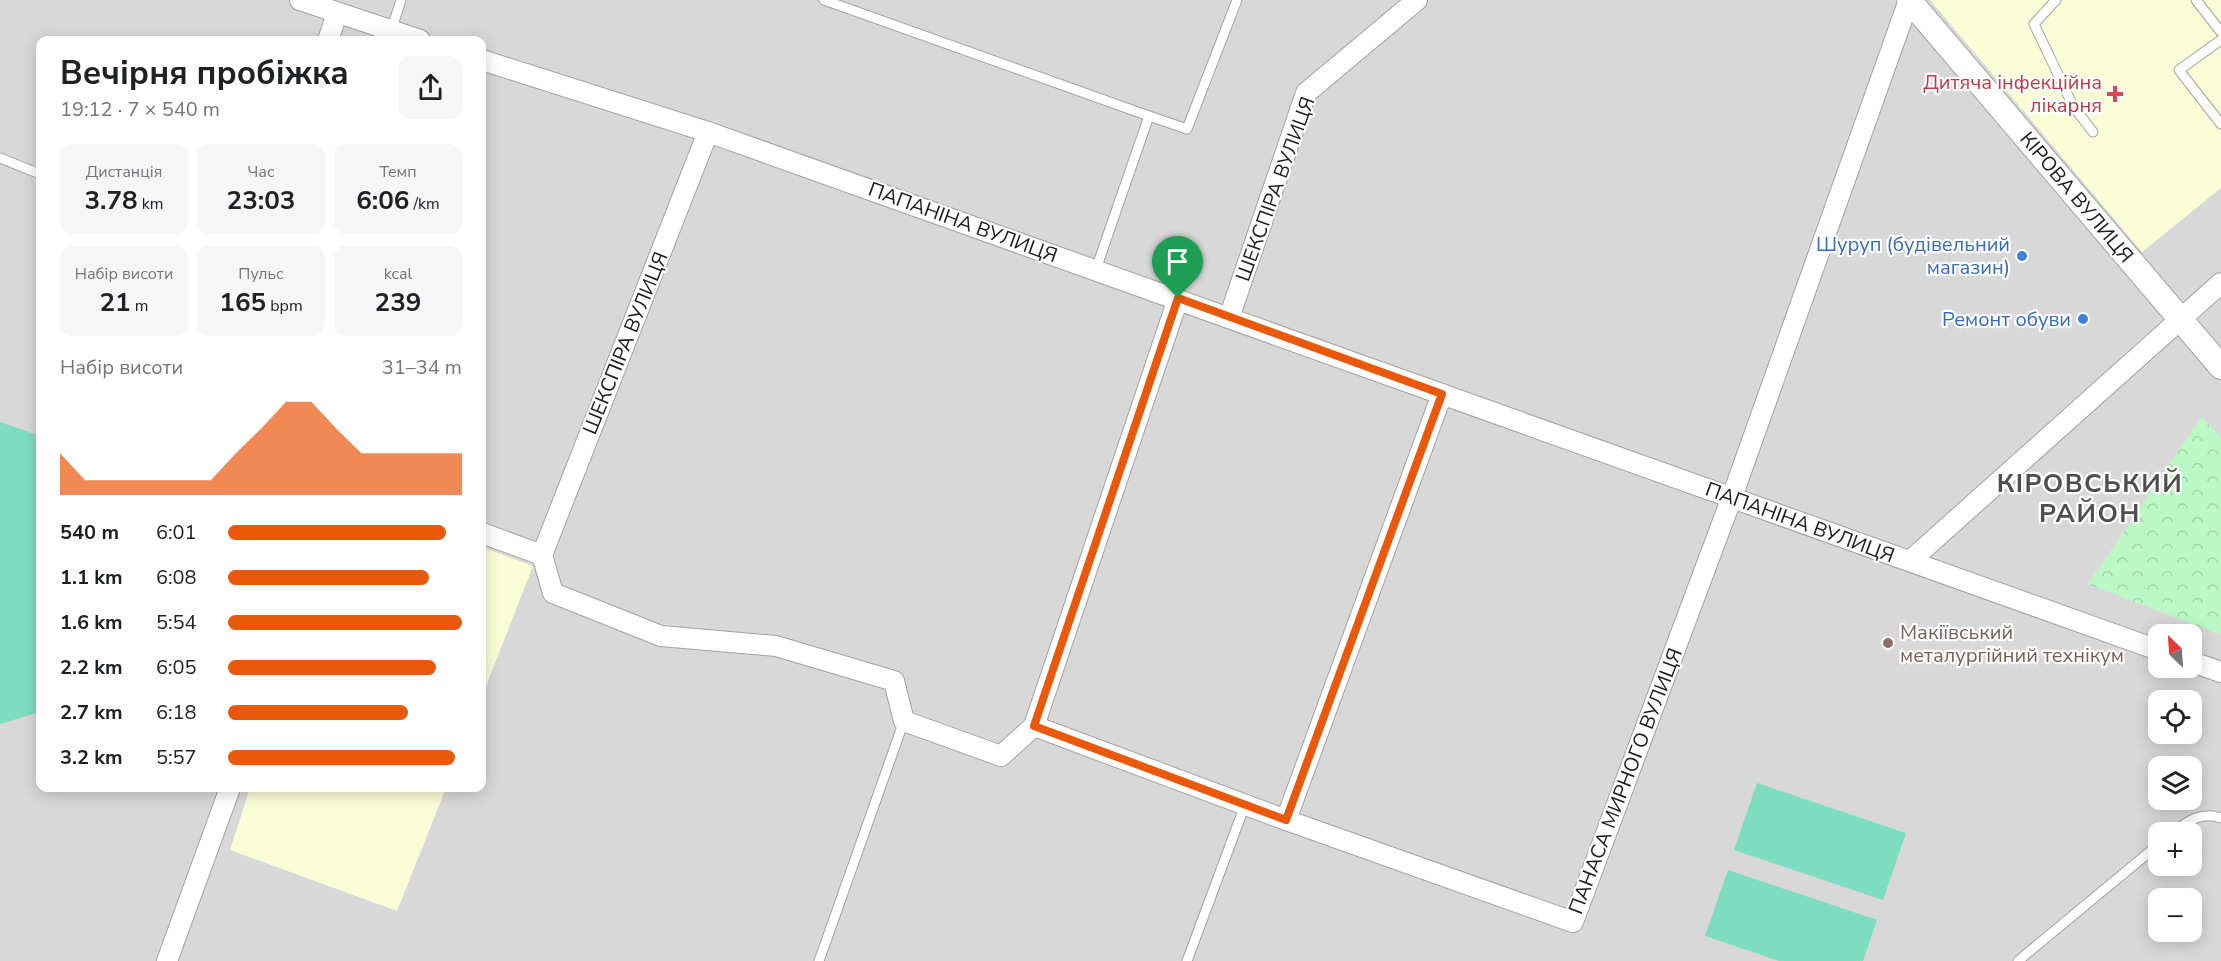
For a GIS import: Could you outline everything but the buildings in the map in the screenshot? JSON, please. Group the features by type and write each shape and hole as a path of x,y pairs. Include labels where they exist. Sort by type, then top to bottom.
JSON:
{"street":[{"path":"300,0 407,36"},
{"name":"ШЕКСПІРА ВУЛИЦЯ","path":"1229,318 1306,93 1416,0"},
{"name":"КІРОВА ВУЛИЦЯ","path":"1909,0 2221,368"},
{"name":"ПАНАСА МИРНОГО ВУЛИЦЯ","path":"1034,726 1286,820 1573,922 1732,497 1909,0"},
{"path":"329,36 337,14"},
{"name":"ПАПАНІНА ВУЛИЦЯ","path":"486,61 708,132 2148,646"},
{"name":"ШЕКСПІРА ВУЛИЦЯ","path":"542,555 708,132"},
{"path":"1910,561 2221,284"},
{"path":"486,534 542,555 553,593 661,636 776,646 894,681 904,721 1000,756 1034,726 1178,298"},
{"path":"1286,820 1442,394"},
{"path":"2202,665 2221,672"},
{"path":"167,961 229,792"}],"lane":[{"path":"390,31 401,0"},
{"path":"824,0 1187,129 1237,0"},
{"path":"2056,0 2034,24 2073,106 2093,132"},
{"path":"2196,0 2221,32"},
{"path":"2221,40 2179,70 2221,124"},
{"path":"1096,269 1149,116"},
{"path":"0,158 36,172"},
{"path":"819,961 904,721"},
{"path":"1187,961 1245,805"},
{"path":"2186,822 2210,814 2221,818"},
{"path":"2018,961 2148,853"}],"shaded area":[{"path":"0,0 2221,0 2221,961 0,961"},
{"name":"Дитяча інфекційна лікарня","path":"1930,0 2221,0 2221,188 2142,252"},
{"path":"486,548 533,566 486,686"},
{"path":"249,792 444,792 397,911 230,850"}],"green space":[{"path":"2202,417 2221,438 2221,635 2202,628 2202,624 2192,624 2088,584"},
{"path":"0,422 36,435 36,713 0,724"},
{"path":"1757,783 1906,833 1883,900 1734,850"},
{"path":"1728,870 1877,920 1863,961 1779,961 1705,936"}],"place":[{"name":"Дитяча інфекційна лікарня","path":"2115,94"},
{"name":"Шуруп (будівельний магазин)","path":"2022,256"},
{"name":"Ремонт обуви","path":"2083,319"},
{"name":"Макіївський металургійний технікум","path":"1888,643"}],"district":[{"name":"КІРОВСЬКИЙ РАЙОН","path":"2090,498"}],"route":[{"path":"1178,298 1442,394 1286,820 1034,726 1178,298"}]}
